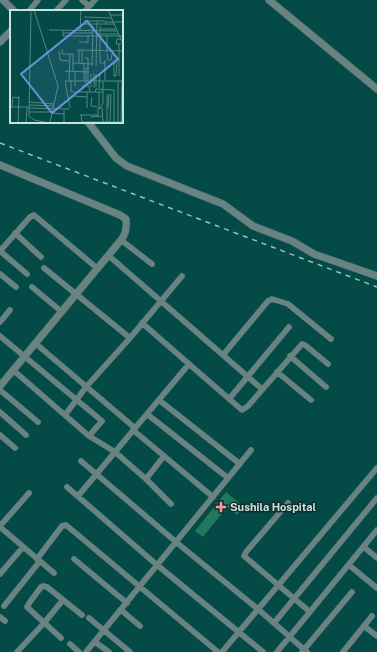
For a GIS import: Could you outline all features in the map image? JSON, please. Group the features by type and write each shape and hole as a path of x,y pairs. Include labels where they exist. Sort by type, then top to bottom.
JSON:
{"street":[{"path":"3,0 13,10"},
{"path":"29,10 38,0"},
{"path":"57,10 66,0"},
{"path":"82,0 90,6"},
{"path":"86,10 95,0"},
{"path":"269,0 377,88"},
{"path":"0,42 10,32"},
{"path":"89,123 116,158 127,166 223,204 254,226 292,241 314,254 377,276"},
{"path":"0,164 126,219 126,232 109,256 0,386"},
{"path":"27,274 0,251 30,216 34,215 98,269"},
{"path":"15,233 41,257"},
{"path":"121,240 152,264"},
{"path":"109,256 262,389"},
{"path":"44,268 130,338"},
{"path":"0,274 16,287"},
{"path":"65,415 86,387 130,338 160,300 182,276"},
{"path":"32,287 62,312"},
{"path":"223,355 268,301 272,299 288,304 331,339"},
{"path":"0,322 10,310"},
{"path":"142,323 240,409 244,409 300,346 304,344 328,364"},
{"path":"229,399 289,327"},
{"path":"0,336 102,422 89,436"},
{"path":"35,343 213,497"},
{"path":"290,356 326,387"},
{"path":"78,496 189,364"},
{"path":"13,370 89,436 115,452 146,479 171,504"},
{"path":"277,372 311,400"},
{"path":"0,390 38,422"},
{"path":"159,400 240,464"},
{"path":"0,412 26,435"},
{"path":"147,414 228,478"},
{"path":"0,435 16,448"},
{"path":"86,652 251,450"},
{"path":"146,479 164,456"},
{"path":"81,461 259,610 304,651 352,592"},
{"path":"222,652 259,610 377,468"},
{"path":"67,487 157,565 263,652"},
{"path":"29,493 0,527 54,572"},
{"path":"274,623 377,498"},
{"path":"288,503 244,554 246,558 310,612"},
{"path":"4,606 39,560 62,526 66,525 218,652"},
{"path":"277,652 377,530"},
{"path":"0,574 23,547"},
{"path":"364,547 377,558"},
{"path":"74,559 127,603"},
{"path":"349,565 377,588"},
{"path":"61,638 27,606 41,588 45,585 82,615"},
{"path":"17,652 63,600"},
{"path":"121,610 140,626"},
{"path":"0,616 5,621"},
{"path":"343,652 372,616"},
{"path":"89,618 130,652"},
{"path":"364,626 377,636"},
{"path":"95,642 109,652"},
{"path":"70,644 79,652"}],"building":[{"path":"226,492 244,507 237,515 227,507 203,537 195,531"}],"railway":[{"path":"0,143 377,287"}],"place":[{"name":"Sushila Hospital","path":"221,507"}]}
